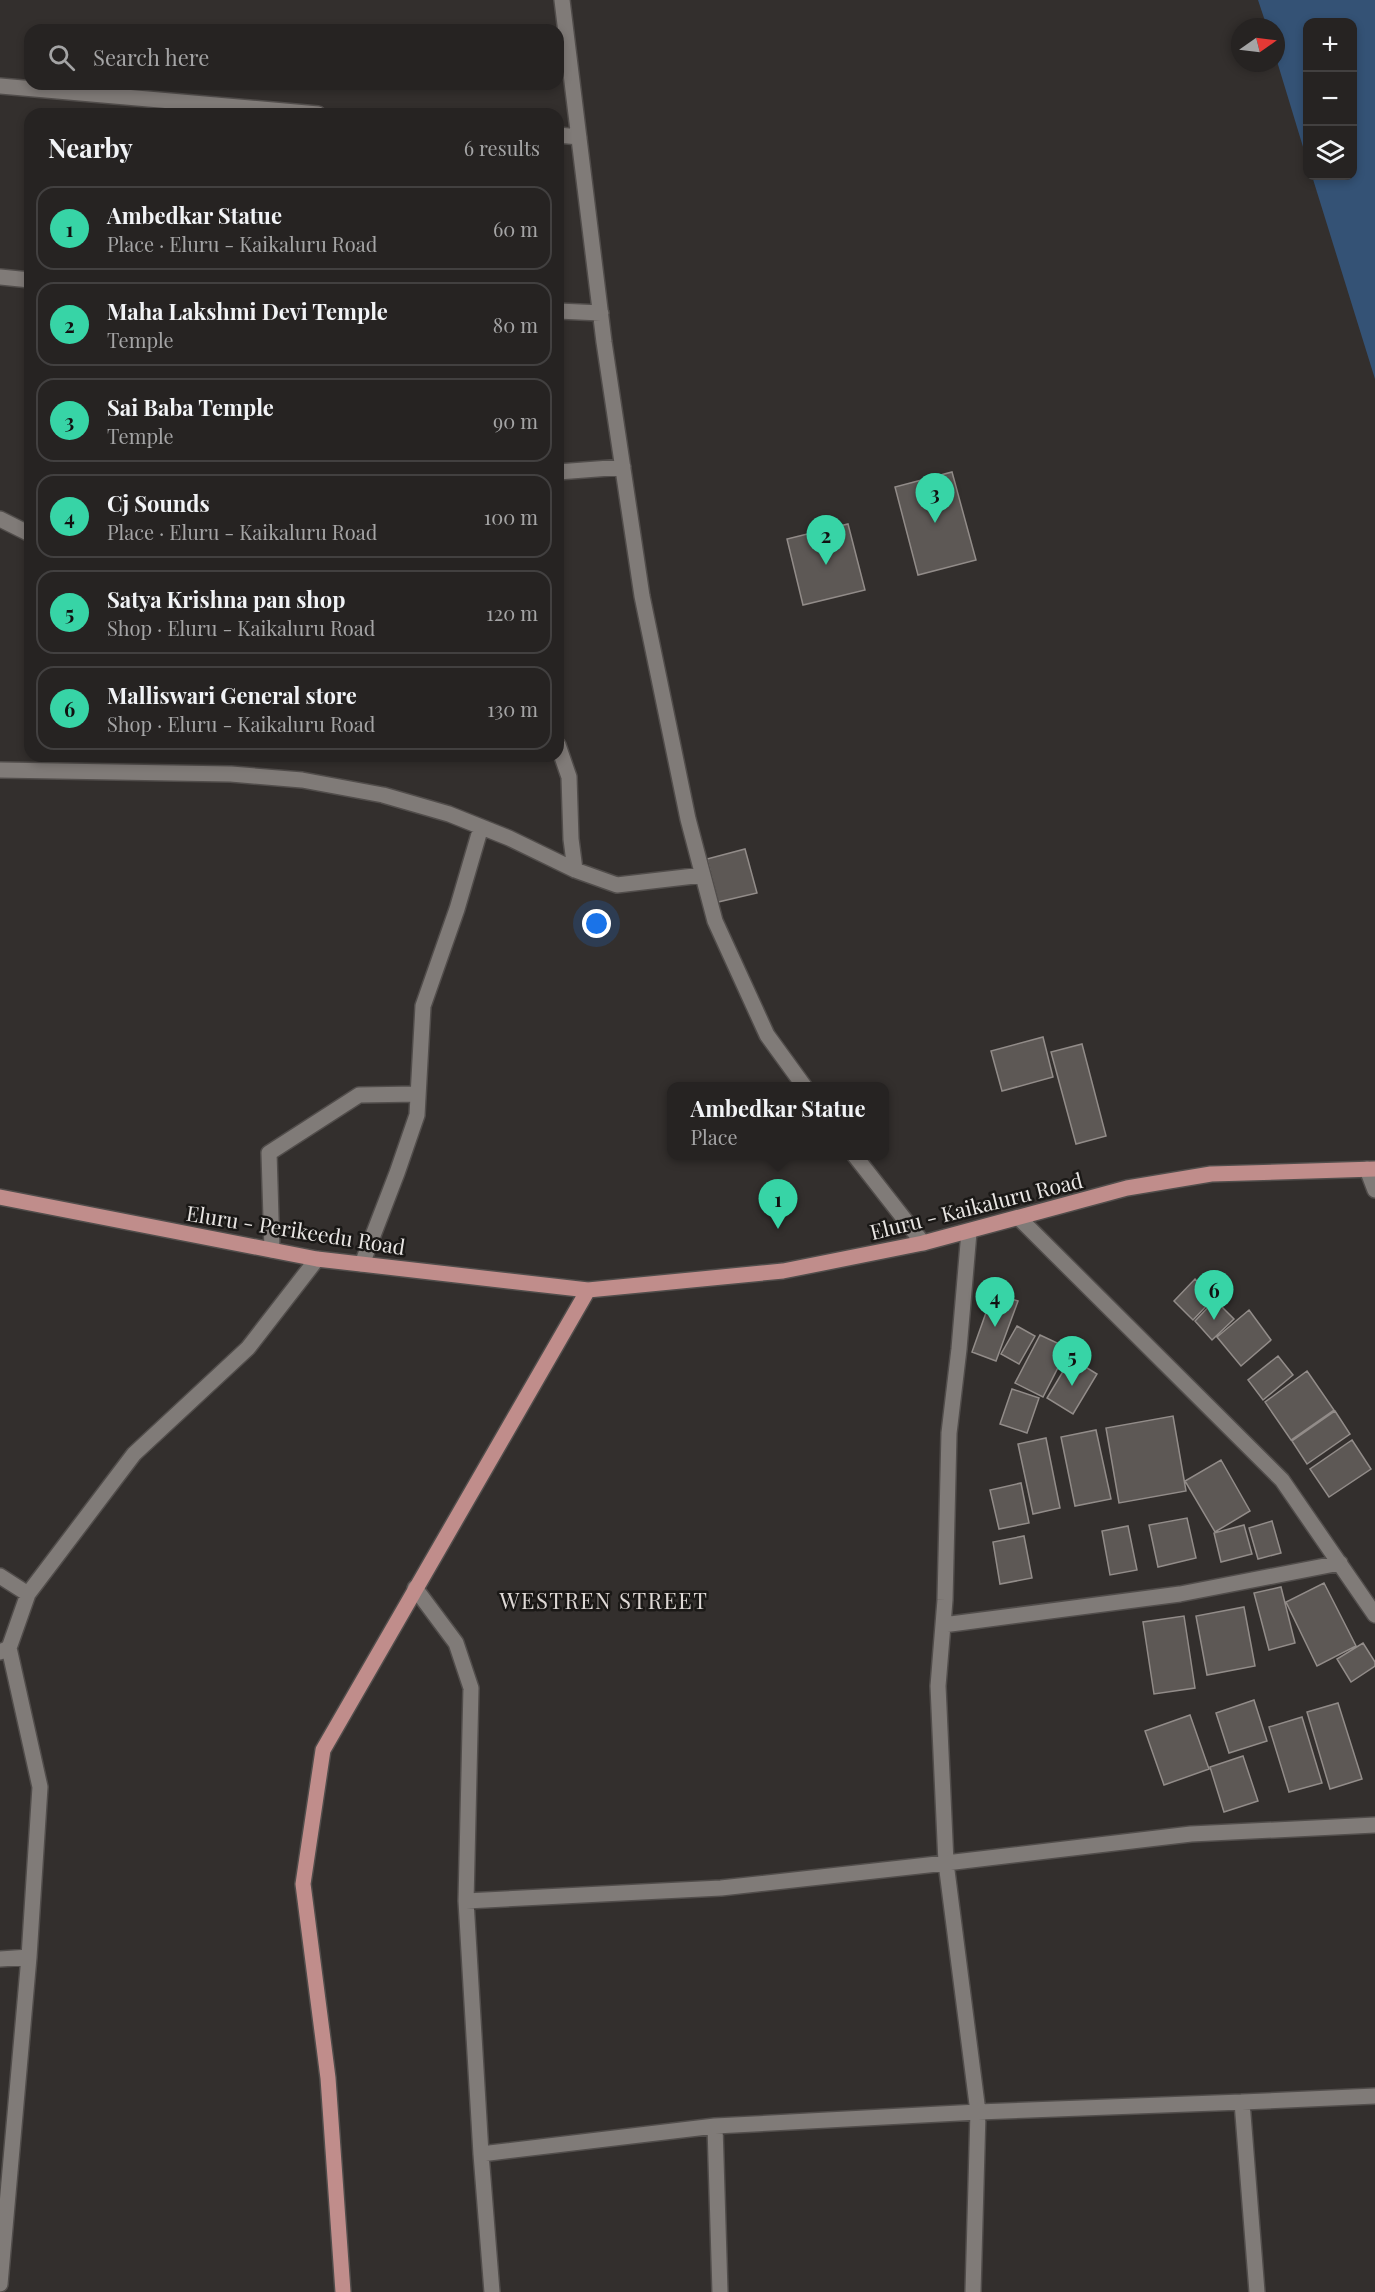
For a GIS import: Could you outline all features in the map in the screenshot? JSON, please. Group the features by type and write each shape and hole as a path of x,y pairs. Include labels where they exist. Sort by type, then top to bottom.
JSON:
{"main road":[{"name":"Eluru - Kaikaluru Road","path":"588,1290 783,1271 969,1232 1127,1188 1211,1174 1371,1169"},
{"name":"Eluru - Perikeedu Road","path":"0,1197 317,1259 588,1290"},
{"path":"343,2292 328,2078 303,1884 323,1750 588,1290"}],"street":[{"path":"562,0 601,313 642,596 688,819 715,921 767,1035 801,1082"},
{"path":"0,86 24,88"},
{"path":"45,90 250,108"},
{"path":"564,136 579,137"},
{"path":"0,277 24,279"},
{"path":"564,311 601,313"},
{"path":"564,472 623,467"},
{"path":"0,519 24,531"},
{"path":"564,762 569,777 571,839 575,870"},
{"path":"0,770 231,774 302,780 383,795 449,814 509,838 575,870 616,885 703,875"},
{"path":"362,1264 417,1115 423,1006 457,909 481,827"},
{"path":"272,1250 268,1153 359,1095 417,1094"},
{"path":"859,1160 923,1243"},
{"path":"1371,1169 1375,1190"},
{"path":"1018,1218 1282,1480 1375,1615"},
{"path":"969,1232 949,1433 943,1625 938,1686 946,1863 978,2112 973,2292"},
{"path":"0,2284 29,1957 40,1787 4,1650 28,1594 134,1454 248,1348 317,1259"},
{"path":"943,1625 1180,1594 1340,1563"},
{"path":"0,1576 28,1594"},
{"path":"415,1588 456,1643 471,1688 466,1901 481,2154 492,2292"},
{"path":"466,1901 721,1888 1191,1834 1375,1825"},
{"path":"0,1959 29,1957"},
{"path":"481,2154 715,2127 978,2112 1375,2096"},
{"path":"1242,2102 1257,2292"},
{"path":"715,2127 720,2292"}],"water":[{"path":"1258,0 1375,0 1375,379 1313,180 1357,180 1357,18 1303,18 1303,147 1280,72 1285,72 1285,18 1264,18"}],"building":[{"path":"952,472 976,560 918,575 895,487"},
{"path":"848,524 865,590 803,605 787,539"},
{"path":"745,849 757,893 718,902 707,859"},
{"path":"1043,1037 1053,1077 1002,1091 991,1051"},
{"path":"1082,1044 1106,1136 1076,1144 1051,1052"},
{"path":"1195,1279 1213,1299 1193,1320 1174,1301"},
{"path":"993,1293 1018,1301 996,1361 972,1352"},
{"path":"1215,1300 1234,1319 1212,1340 1195,1321"},
{"path":"1249,1310 1271,1340 1241,1366 1217,1337"},
{"path":"1017,1326 1035,1336 1019,1364 1001,1354"},
{"path":"1040,1335 1068,1348 1043,1397 1015,1383"},
{"path":"1278,1356 1293,1375 1263,1400 1248,1380"},
{"path":"1071,1358 1097,1374 1073,1414 1047,1398"},
{"path":"1307,1371 1334,1410 1291,1440 1265,1402"},
{"path":"1012,1389 1039,1398 1027,1433 1000,1424"},
{"path":"1335,1411 1350,1434 1307,1464 1292,1441"},
{"path":"1173,1416 1186,1491 1119,1503 1106,1428"},
{"path":"1096,1430 1111,1499 1075,1506 1061,1437"},
{"path":"1046,1438 1060,1508 1033,1514 1018,1444"},
{"path":"1352,1440 1371,1469 1329,1497 1310,1469"},
{"path":"1221,1460 1250,1511 1215,1532 1185,1481"},
{"path":"1021,1483 1029,1523 999,1529 990,1490"},
{"path":"1187,1518 1196,1558 1158,1567 1149,1525"},
{"path":"1272,1521 1281,1553 1258,1559 1249,1528"},
{"path":"1244,1525 1252,1554 1221,1562 1214,1533"},
{"path":"1128,1526 1137,1570 1110,1575 1102,1531"},
{"path":"1024,1536 1032,1578 1000,1584 993,1542"},
{"path":"1324,1583 1356,1646 1317,1666 1286,1602"},
{"path":"1281,1587 1295,1643 1269,1650 1254,1593"},
{"path":"1244,1607 1255,1666 1207,1675 1196,1616"},
{"path":"1184,1616 1195,1688 1154,1694 1143,1622"},
{"path":"1363,1643 1375,1662 1375,1666 1351,1682 1337,1659"},
{"path":"1254,1700 1267,1741 1229,1753 1216,1713"},
{"path":"1338,1703 1362,1779 1330,1789 1307,1712"},
{"path":"1190,1715 1209,1769 1164,1785 1145,1731"},
{"path":"1302,1717 1322,1783 1289,1792 1269,1727"},
{"path":"1243,1756 1258,1801 1224,1812 1210,1767"}],"place":[{"name":"Sai Baba Temple","path":"935,523"},
{"name":"Maha Lakshmi Devi Temple","path":"826,565"},
{"name":"Ambedkar Statue","path":"778,1229"},
{"name":"Malliswari General store","path":"1214,1320"},
{"name":"Cj Sounds","path":"995,1327"},
{"name":"Satya Krishna pan shop","path":"1072,1386"}],"district":[{"name":"WESTREN STREET","path":"604,1600"}]}
